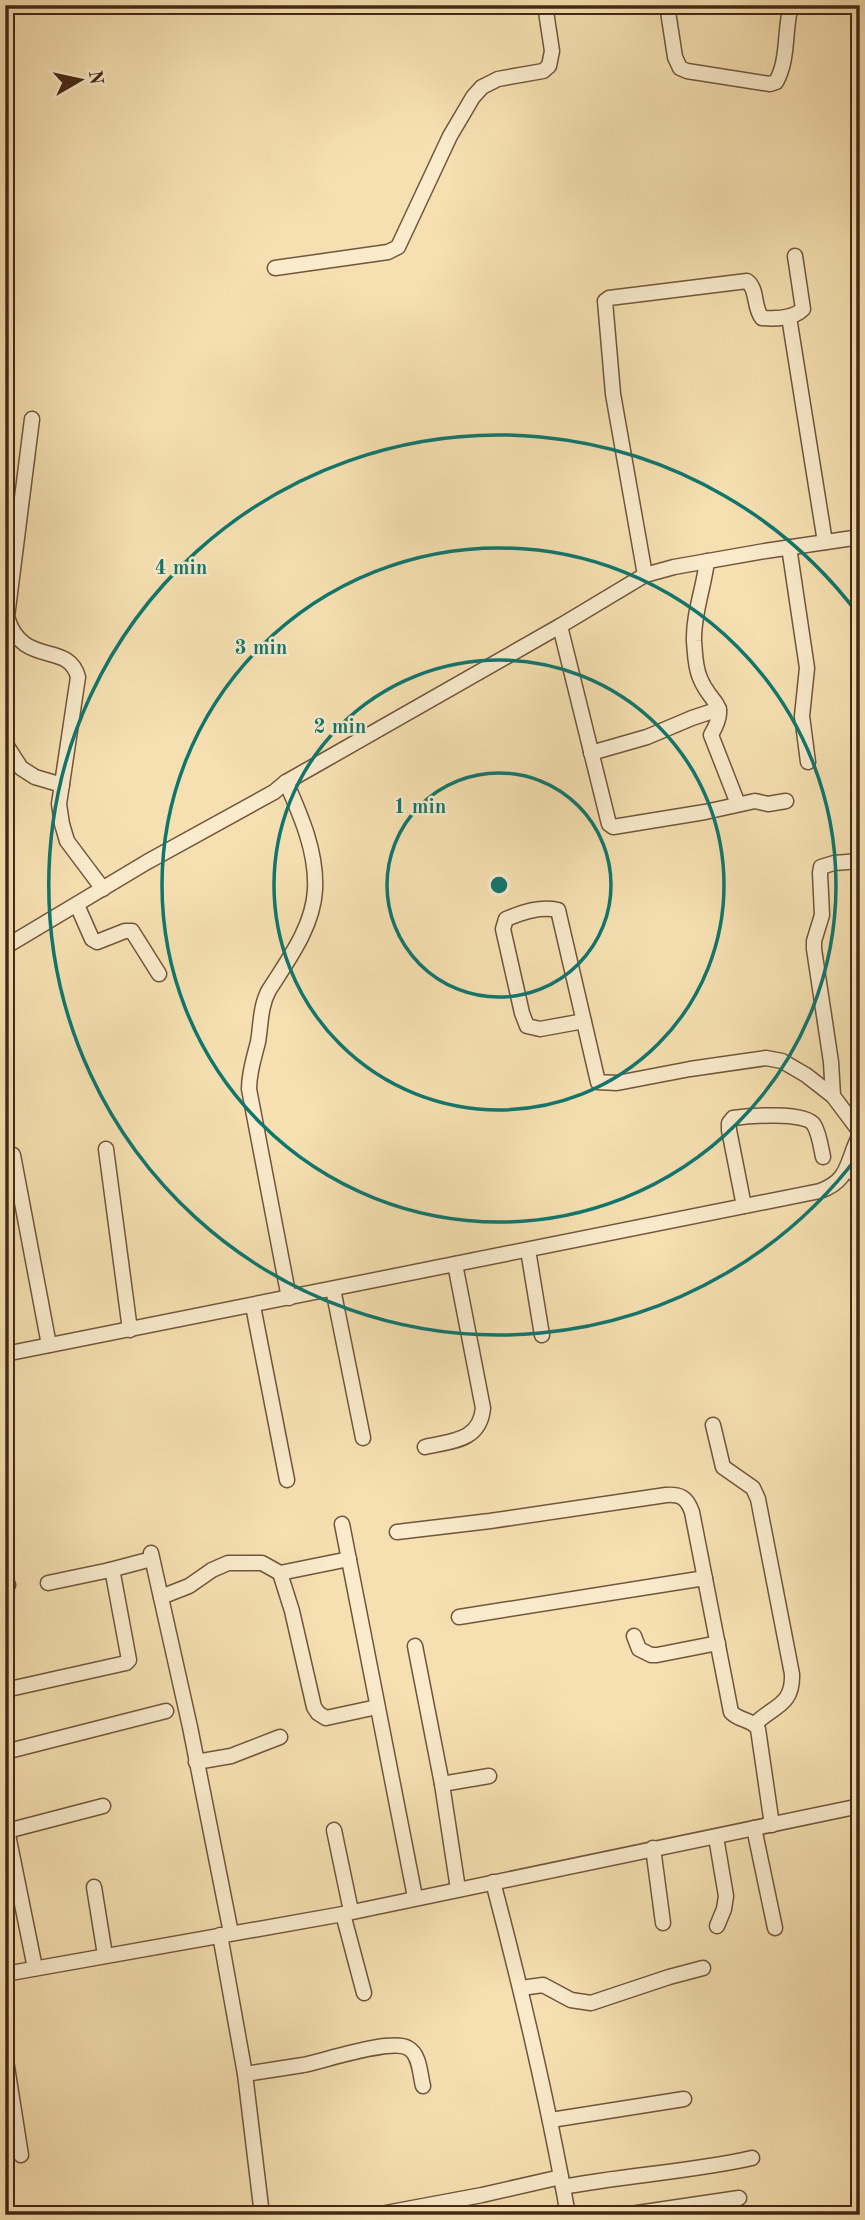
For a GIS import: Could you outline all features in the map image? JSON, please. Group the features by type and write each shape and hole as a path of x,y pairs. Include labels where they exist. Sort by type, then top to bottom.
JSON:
{"street":[{"path":"275,268 388,252 398,247 450,136 473,97 491,82 543,71 549,66 552,51 545,5"},
{"path":"667,5 675,57 680,68 774,84 779,79 785,55 791,5"},
{"path":"645,575 613,394 605,301 609,298 747,281 752,286 756,308 762,318 789,317 797,315 803,309 795,256"},
{"path":"789,317 825,542"},
{"path":"32,419 7,617 21,643 36,651 56,655 76,668 78,677 59,804 67,841 103,889"},
{"path":"5,947 147,862 274,792 286,782 645,575 708,561 860,537"},
{"path":"789,547 807,668 802,716 808,762"},
{"path":"708,561 694,638 696,667 700,680 719,709 719,723 711,735"},
{"path":"560,626 609,824 613,827 755,801 768,804 786,801"},
{"path":"592,753 647,737 719,709"},
{"path":"687,720 711,735 738,804"},
{"path":"5,743 21,768 35,777 62,785"},
{"path":"286,782 310,845 314,867 313,908 280,977 269,991 263,1005 249,1089 289,1298"},
{"path":"833,1096 831,1062 814,949 822,915 820,873 821,867 825,865 860,861"},
{"path":"77,905 92,939 97,942 132,931 159,974"},
{"path":"5,1354 820,1191 835,1185 848,1168 852,1149 860,1133 833,1096 782,1061 766,1058 617,1083 598,1082 584,1021 558,910 548,908 523,912 506,919 503,929 527,1026 540,1029 584,1021"},
{"path":"744,1206 729,1130 733,1118 806,1118 814,1125 823,1157"},
{"path":"106,1149 130,1330"},
{"path":"13,1155 49,1345"},
{"path":"848,1168 860,1179"},
{"path":"528,1250 542,1335"},
{"path":"425,1447 464,1437 482,1421 483,1408 455,1264"},
{"path":"333,1289 363,1438"},
{"path":"253,1306 287,1480"},
{"path":"713,1425 723,1467 752,1488 758,1499 792,1674 793,1687 790,1696 755,1724"},
{"path":"397,1532 675,1494 683,1497 689,1503 731,1712 735,1717 755,1724"},
{"path":"342,1524 415,1897"},
{"path":"48,1583 110,1570 147,1557 161,1597 196,1762 226,1934 262,2215"},
{"path":"161,1597 189,1586 228,1563 262,1563 280,1573 349,1559"},
{"path":"5,1690 129,1661 110,1570"},
{"path":"280,1573 292,1611 310,1694 318,1713 326,1718 377,1707"},
{"path":"459,1617 705,1578"},
{"path":"634,1636 639,1649 651,1656 718,1643"},
{"path":"415,1646 442,1784 458,1889"},
{"path":"5,1752 166,1711"},
{"path":"755,1724 760,1738 772,1825"},
{"path":"196,1762 230,1756 280,1737"},
{"path":"442,1784 489,1776"},
{"path":"35,1968 6,1825 103,1806"},
{"path":"5,1974 347,1912 860,1806"},
{"path":"754,1828 775,1928"},
{"path":"334,1830 364,1993"},
{"path":"716,1837 726,1896 717,1926"},
{"path":"653,1848 663,1923"},
{"path":"493,1882 521,1988 551,2120 568,2215"},
{"path":"94,1887 105,1955"},
{"path":"521,1988 542,1985 571,2000 591,2003 703,1968"},
{"path":"245,2074 401,2045 410,2048 417,2057 423,2087"},
{"path":"5,2054 21,2155"},
{"path":"551,2120 684,2099"},
{"path":"375,2215 431,2209 562,2182 605,2179 752,2158"},
{"path":"252,2215 257,2191"},
{"path":"624,2215 739,2198"}]}
